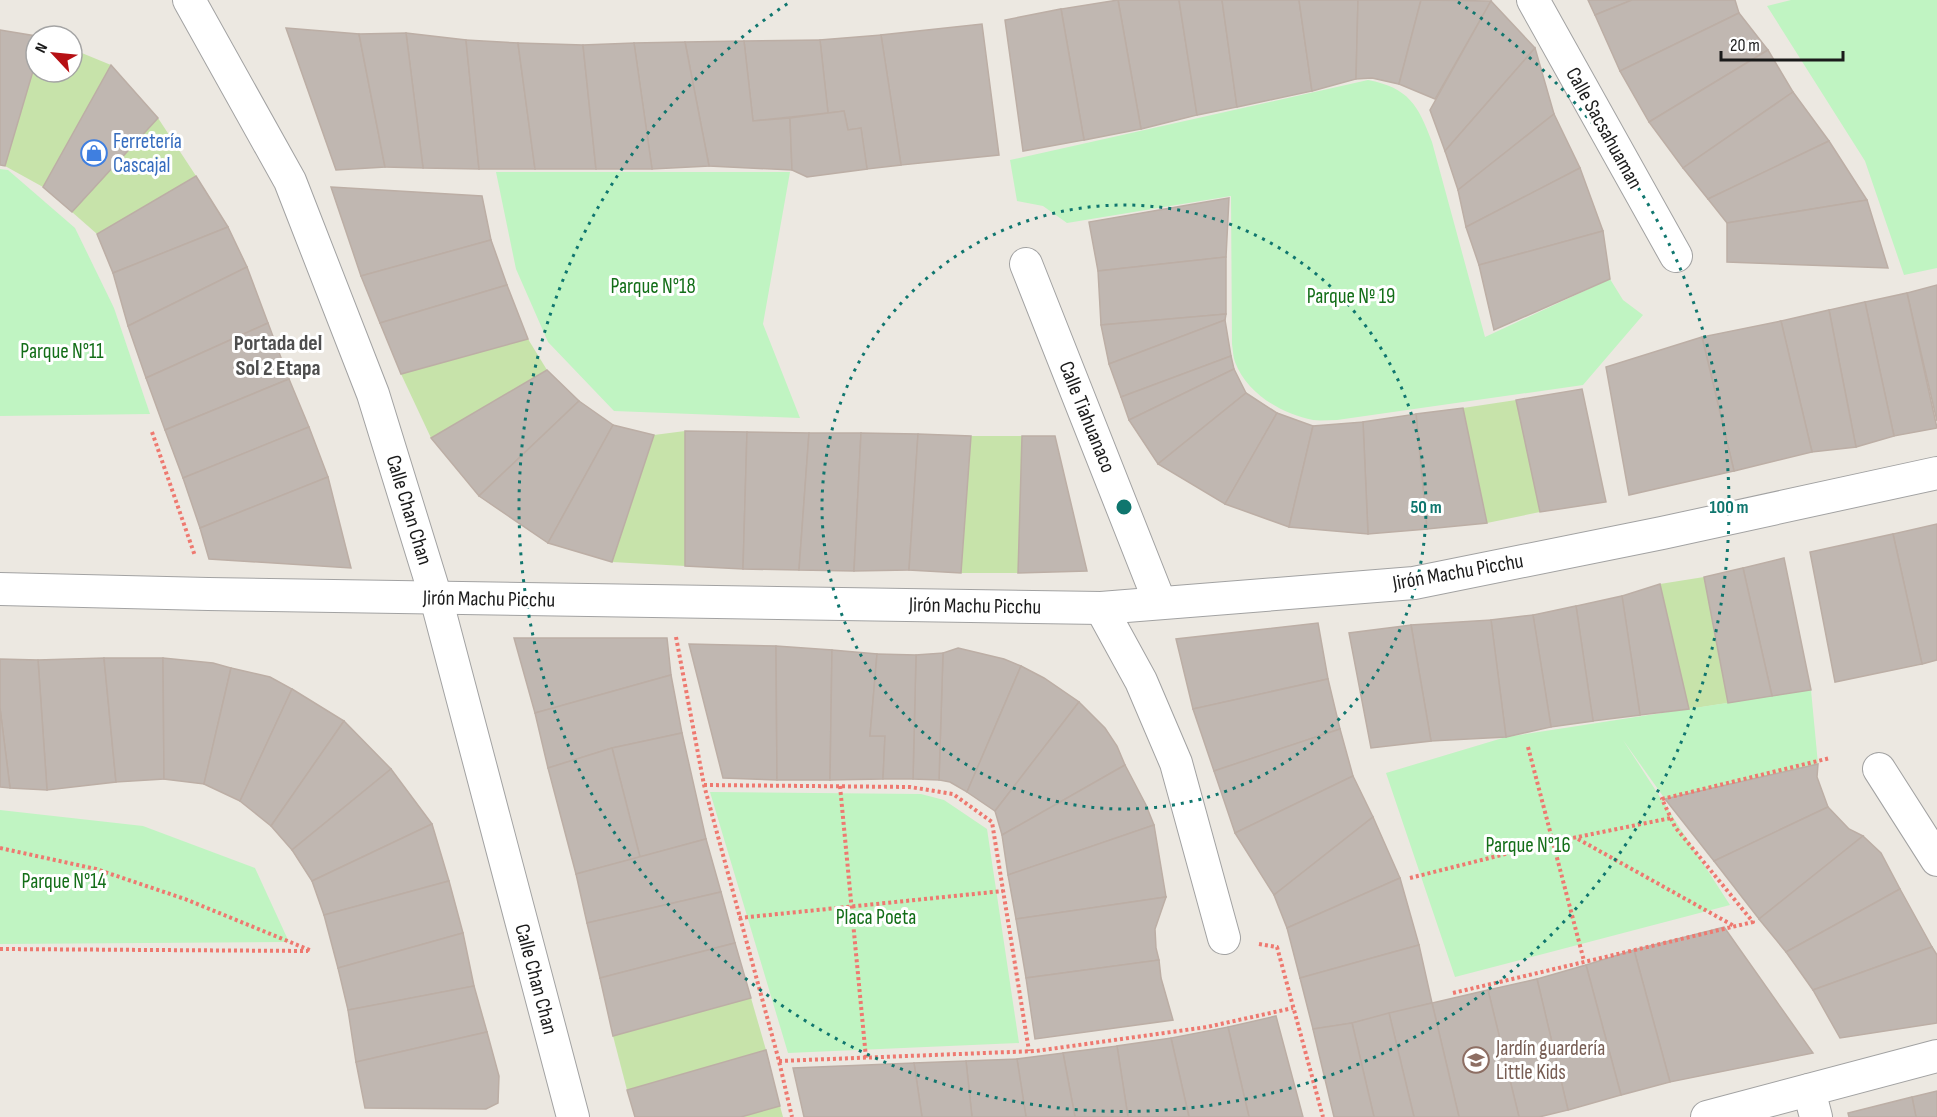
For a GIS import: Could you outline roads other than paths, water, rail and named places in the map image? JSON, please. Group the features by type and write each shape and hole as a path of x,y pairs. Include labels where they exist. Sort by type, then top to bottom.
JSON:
{"street":[{"name":"Calle Chan Chan","path":"189,0 290,181 373,394 436,598 573,1117"},
{"name":"Calle Sacsahuaman","path":"1533,0 1676,256"},
{"name":"Calle Tiahuanaco","path":"1026,264 1160,603"},
{"name":"Jirón Machu Picchu","path":"0,590 1101,608 1414,582 1662,533 1937,473"},
{"path":"1101,608 1141,681 1176,763 1224,938"},
{"path":"1879,769 1937,860"},
{"path":"1707,1117 1813,1103 1937,1056"}],"place":[{"name":"Ferretería Cascajal","path":"94,153"},
{"name":"Jardín guardería Little Kids","path":"1476,1060"}],"district":[{"name":"Portada del Sol 2 Etapa","path":"278,356"}],"park label":[{"name":"Parque N°18","path":"653,286"},
{"name":"Parque Nº 19","path":"1351,296"},
{"name":"Parque N°11","path":"62,351"},
{"name":"Parque N°16","path":"1528,845"},
{"name":"Parque N°14","path":"64,881"},
{"name":"Placa Poeta","path":"876,917"}]}
